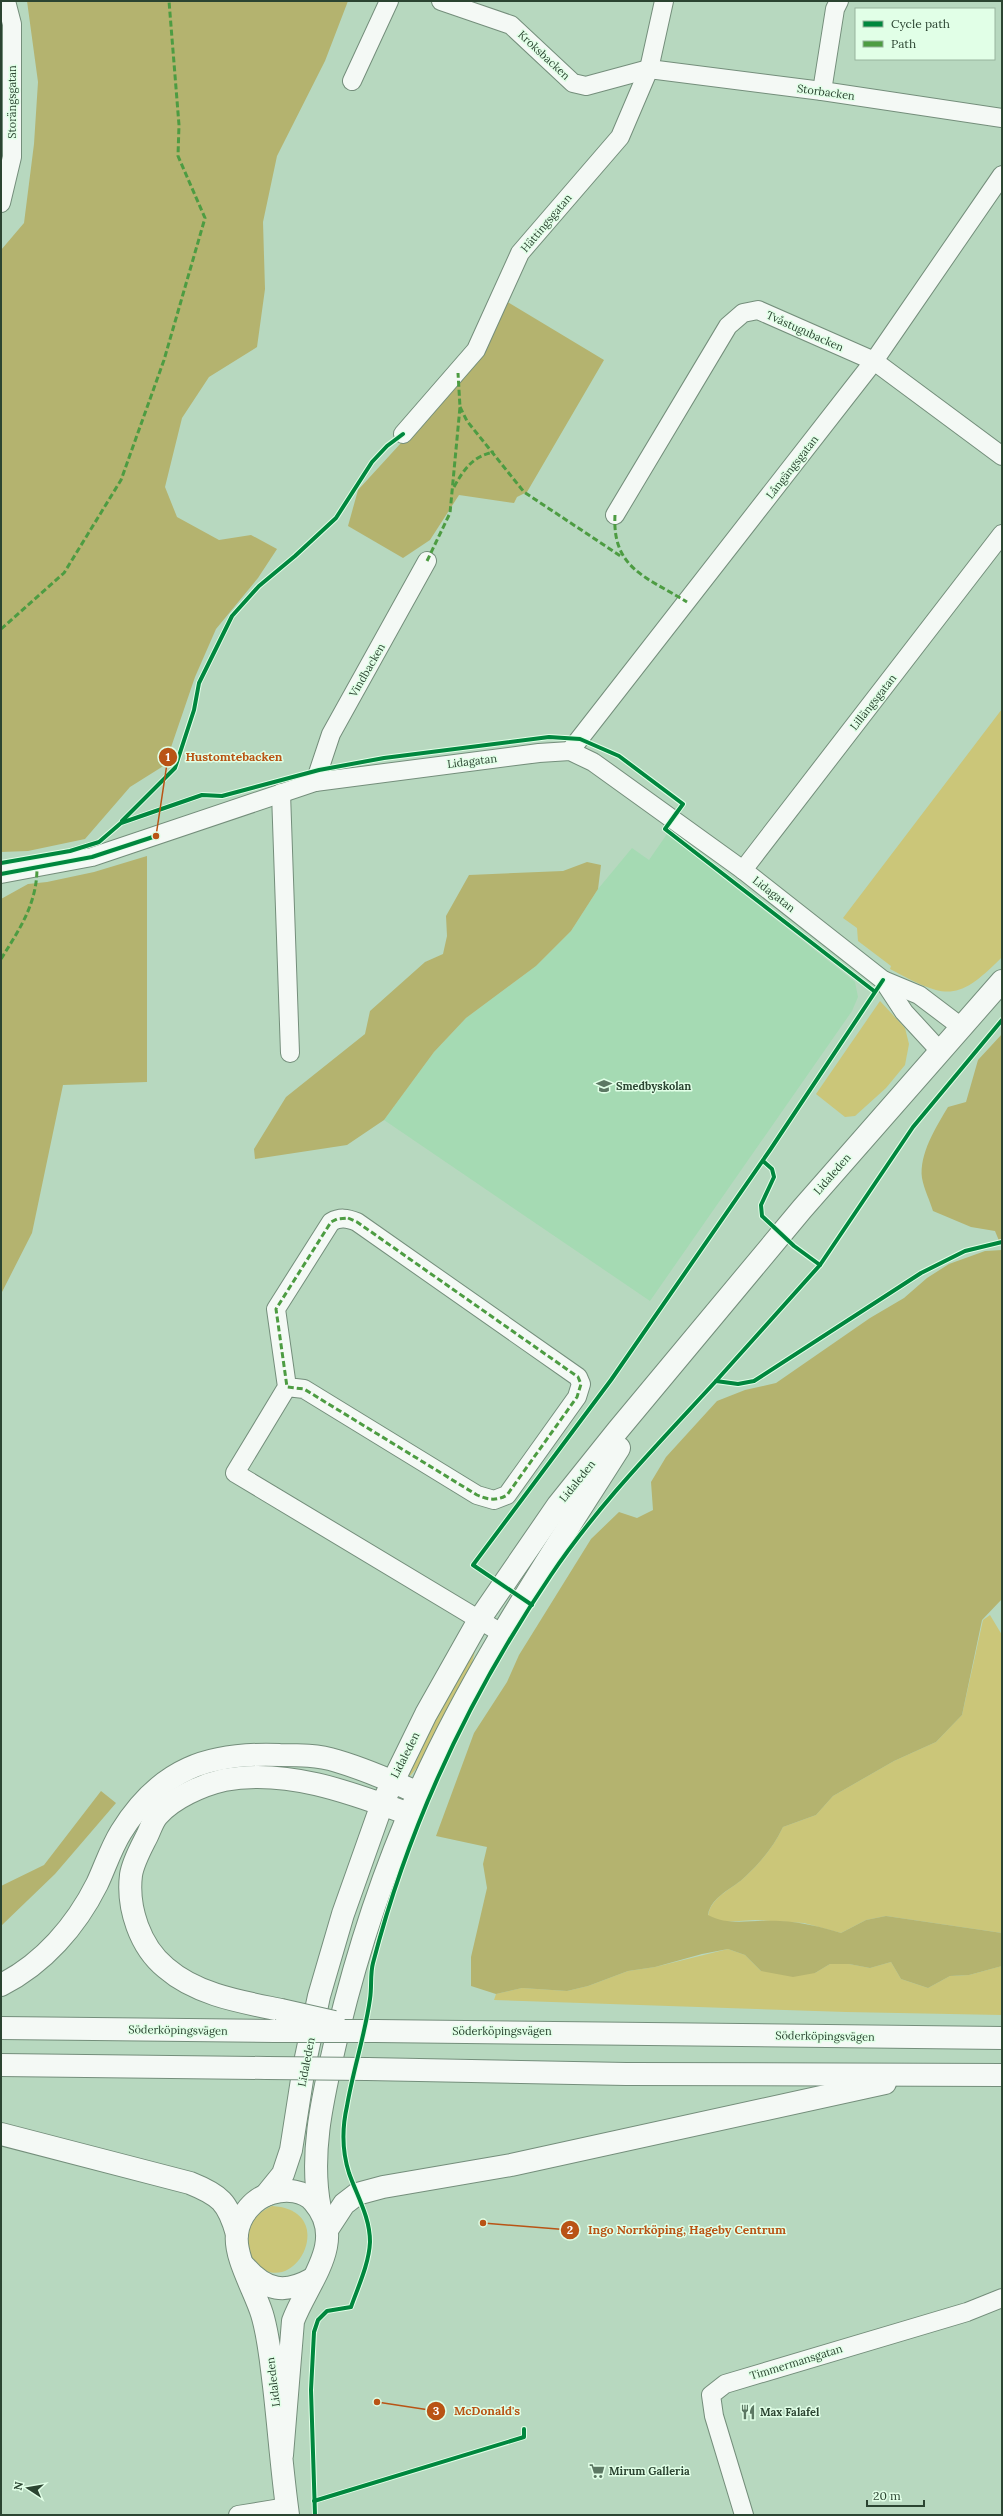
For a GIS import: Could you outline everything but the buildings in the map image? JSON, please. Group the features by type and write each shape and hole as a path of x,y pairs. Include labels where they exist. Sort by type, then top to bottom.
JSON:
{"main road":[{"name":"Lidaleden","path":"266,2195 283,2174 291,2150 304,2067 319,1996 343,1914 382,1804 391,1781 426,1714 479,1620 558,1505 802,1209 960,1026 1002,981"},
{"name":"Lidaleden","path":"320,2209 314,2182 316,2150 329,2068 346,1997 373,1910 418,1792 471,1689 503,1634 667,1373"},
{"path":"1,1985 27,1970 52,1949 79,1916 96,1886 121,1833 140,1805 161,1784 185,1768 215,1758 262,1754 310,1756 336,1760 418,1792"},
{"path":"376,2031 232,1999 195,1987 166,1968 149,1949 137,1926 131,1899 131,1875 139,1851 158,1815 195,1790 224,1780 254,1778 313,1783 382,1804 409,1814"},
{"name":"Söderköpingsvägen","path":"1,2028 1002,2038"},
{"path":"1,2065 367,2069 626,2074 1002,2075"},
{"path":"327,2230 344,2204 357,2194 383,2187 511,2165 925,2075"},
{"path":"1,2134 190,2183 213,2192 223,2201 231,2213 237,2234"},
{"path":"282,2190 298,2192 310,2198 320,2209 327,2230 326,2251 320,2267 312,2279 299,2286 275,2287 264,2284 243,2265 237,2248 237,2234 241,2218 251,2204 266,2195 282,2190"},
{"name":"Lidaleden","path":"243,2265 262,2314 269,2346 287,2511"},
{"name":"Lidaleden","path":"282,2455 292,2320 312,2279"}],"street":[{"name":"Storängsgatan","path":"1,203 12,157 12,24 6,1"},
{"path":"352,81 389,1"},
{"name":"Kroksbacken","path":"441,1 511,25 573,83 586,86 649,69"},
{"name":"Hättingsgatan","path":"403,434 476,350 520,253 620,137 649,69 664,1"},
{"path":"822,91 835,9 839,1"},
{"name":"Storbacken","path":"649,69 822,91 1002,118"},
{"name":"Långängsgatan","path":"570,751 874,361 1002,175"},
{"name":"Tvåstugubacken","path":"615,514 728,326 743,313 758,310 874,361 1002,456"},
{"name":"Lillängsgatan","path":"743,870 1002,534"},
{"name":"Vindbacken","path":"315,782 331,734 427,561"},
{"name":"Lidagatan","path":"1,874 92,857 315,782 538,753 570,751 593,762 627,784 743,870 883,980 918,995 960,1026"},
{"path":"281,793 290,1053"},
{"name":"Lidagatan","path":"883,980 904,1012 939,1050"},
{"path":"287,1387 304,1388 477,1495 494,1500 507,1495 577,1397 581,1384 578,1377 348,1218 337,1219 331,1222 276,1309 287,1387 235,1473 503,1634"},
{"name":"Timmermansgatan","path":"744,2515 713,2409 711,2395 724,2384 966,2312 1002,2298"},
{"path":"238,2515 287,2511"}],"shaded area":[{"path":"27,1 348,1 325,61 277,156 263,222 265,289 257,347 209,377 182,418 165,487 177,517 219,540 251,535 277,549 258,578 216,629 195,677 165,765 130,787 85,839 28,851 1,852 1,250 24,223 34,144 38,82"},
{"path":"506,301 604,360 527,492 517,497 514,503 459,495 430,540 403,558 348,526 358,490 401,443"},
{"path":"1002,709 1002,957 973,983 961,989 949,992 937,990 924,986 890,969 891,966 858,941 857,928 843,918"},
{"name":"Smedbyskolan","path":"667,834 855,982 858,997 852,1011 650,1301 384,1120 434,1052 466,1018 536,966 571,931 598,889 632,848 649,860"},
{"path":"147,856 147,1082 63,1085 32,1233 1,1294 1,899 28,884 47,882 94,872"},
{"path":"587,862 601,865 598,889 571,931 536,966 466,1018 434,1052 384,1120 347,1145 255,1159 254,1149 286,1097 365,1034 370,1011 425,962 443,954 447,936 446,916 469,875 563,871"},
{"path":"880,1001 905,1028 909,1044 905,1065 886,1088 855,1116 845,1117 816,1094"},
{"path":"1002,1034 1002,1248 995,1231 971,1227 933,1211 923,1182 922,1169 923,1160 929,1141 943,1115 948,1107 966,1102 978,1060"},
{"path":"1002,1250 1002,1599 982,1620 962,1715 936,1742 894,1761 833,1796 816,1815 783,1827 776,1841 752,1871 741,1881 723,1893 713,1903 708,1915 716,1919 734,1922 796,1922 841,1933 866,1920 886,1916 1002,1933 1002,1966 969,1975 950,1976 928,1988 901,1979 891,1962 870,1968 849,1964 830,1964 815,1973 793,1977 761,1971 745,1955 728,1949 702,1954 655,1967 628,1971 588,1986 567,1991 522,1988 496,1994 471,1986 471,1957 487,1888 483,1864 487,1847 436,1836 474,1733 507,1682 519,1655 591,1539 619,1512 637,1518 653,1510 651,1482 666,1457 717,1401 745,1390 776,1383 870,1318 904,1298 927,1278 949,1264 985,1251"},
{"path":"990,1615 1002,1635 1002,1933 886,1916 866,1920 841,1933 804,1923 755,1920 723,1922 708,1916 713,1903 723,1893 741,1881 752,1871 776,1841 783,1827 816,1815 833,1796 894,1761 936,1742 962,1715 983,1620"},
{"path":"472,1645 476,1647 472,1663 420,1764 410,1776 404,1773"},
{"path":"101,1791 116,1803 55,1874 1,1926 1,1886 44,1865"},
{"path":"728,1949 745,1955 761,1971 815,1973 830,1964 849,1964 870,1968 891,1962 901,1979 928,1988 950,1976 969,1975 1002,1966 1002,2015 846,2012 494,2000 496,1994 522,1988 567,1991 588,1986 628,1971 655,1967"},
{"path":"272,2206 293,2211 304,2223 307,2237 304,2252 295,2265 282,2272 267,2271 252,2260 247,2252 245,2244 248,2228 252,2221"}],"marked path":[{"path":"1,629 64,573 121,480 164,360 205,218 178,156 179,125 169,1"},
{"path":"427,561 450,513 460,407 458,373"},
{"path":"460,407 467,421 524,492 622,557"},
{"path":"454,487 470,464 480,457 494,452"},
{"path":"615,515 619,548 626,560 646,578 687,602"},
{"path":"1,959 26,916 34,893 37,868"},
{"path":"348,1218 357,1222 578,1377 581,1384 577,1397 507,1495 492,1499 477,1495 304,1389 287,1387 276,1309 331,1222 337,1219 348,1218"}],"cycle path":[{"path":"122,821 175,768 194,710 199,683 232,616 259,586 295,556 336,518 372,462 387,446 403,434"},
{"path":"1,863 70,851 99,842 121,823 202,795 222,796 319,770 384,758 549,737 580,739 619,756 683,804 665,829 874,991"},
{"path":"1,874 92,857 156,836"},
{"path":"532,1605 473,1565 611,1380 770,1150 883,980"},
{"path":"820,1265 913,1127 1002,1020"},
{"path":"716,1381 820,1265 794,1246 762,1216 761,1205 774,1177 772,1169 763,1161"},
{"path":"315,2515 311,2390 314,2332 318,2320 327,2311 351,2307 368,2259 370,2242 368,2224 349,2173 345,2156 344,2123 368,2012 371,1994 372,1967 388,1911 424,1810 469,1713 494,1666 522,1620 569,1549 609,1499 716,1381 738,1384 754,1381 921,1273 965,1251 1002,1242"},
{"path":"314,2501 524,2437 524,2429"}],"place":[{"name":"Hustomtebacken","path":"156,836"},
{"name":"Smedbyskolan","path":"604,1086"},
{"name":"Ingo Norrköping, Hageby Centrum","path":"483,2223"},
{"name":"McDonald's","path":"377,2402"},
{"name":"Max Falafel","path":"748,2412"},
{"name":"Mirum Galleria","path":"597,2471"}]}
